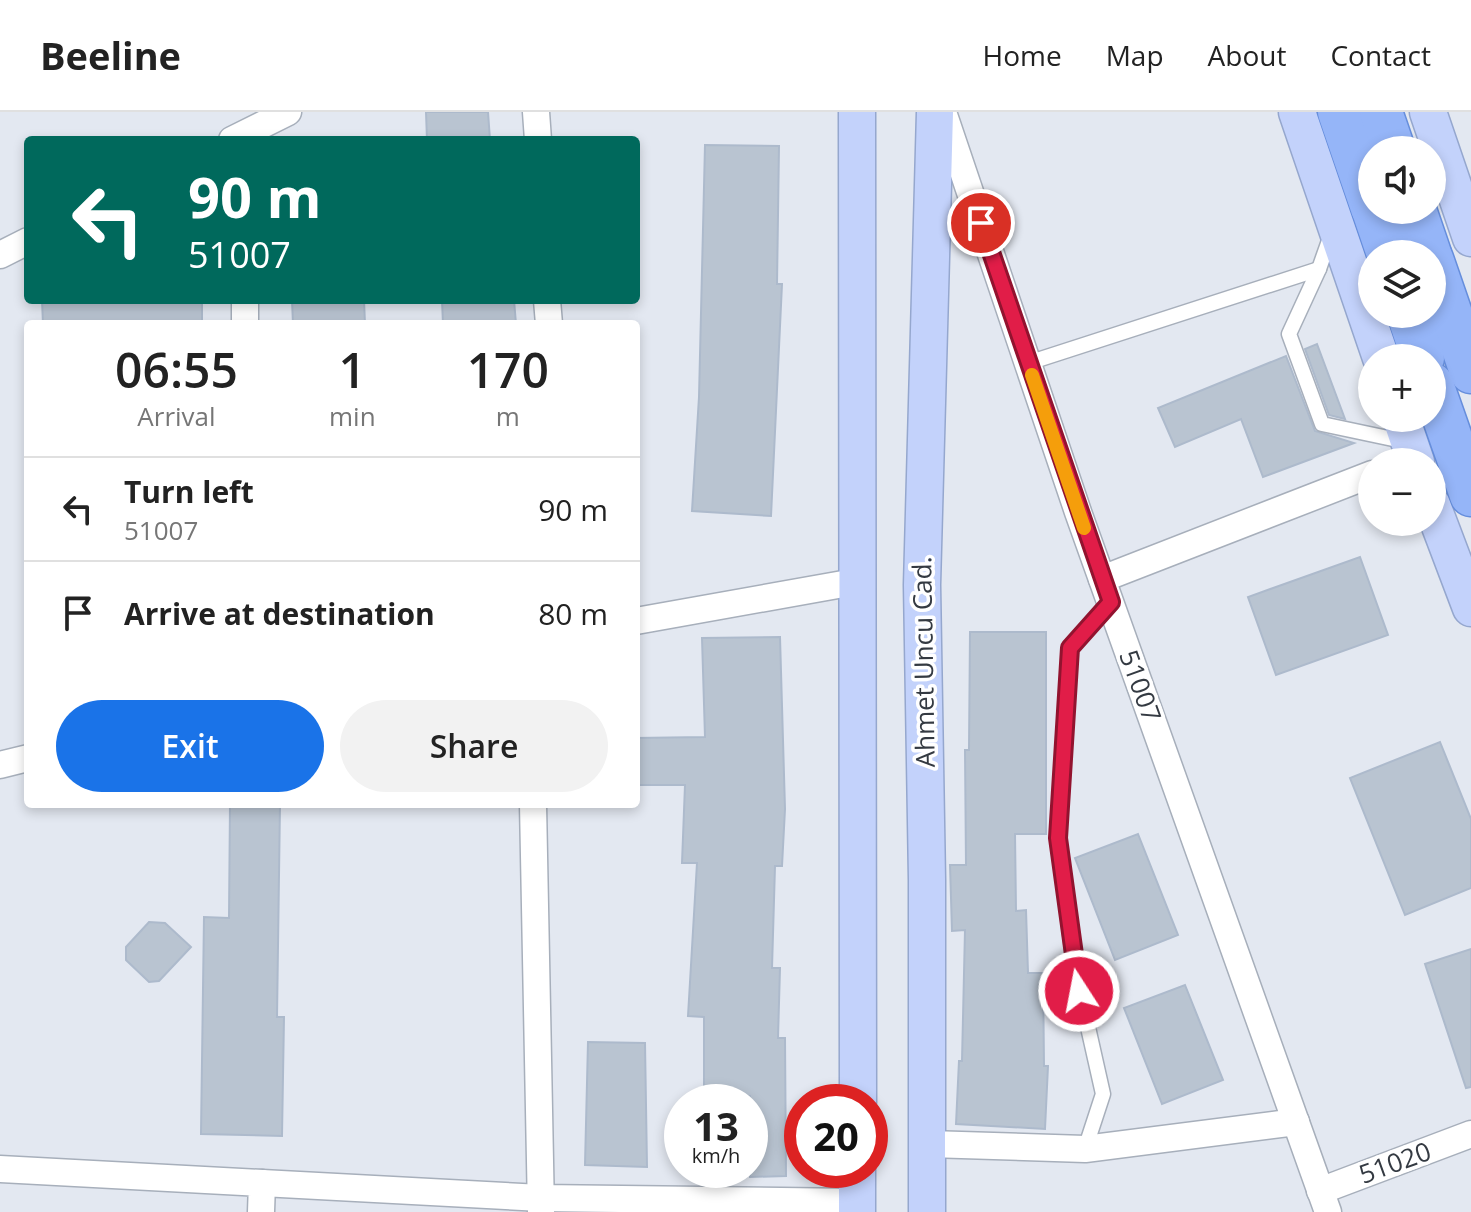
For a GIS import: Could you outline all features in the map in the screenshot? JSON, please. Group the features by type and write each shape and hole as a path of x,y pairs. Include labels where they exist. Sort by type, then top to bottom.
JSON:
{"main road":[{"path":"857,112 860,581 858,1084"},
{"name":"Ahmet Uncu Cad.","path":"927,1212 929,1144 922,585 935,112"},
{"path":"1297,112 1358,211"},
{"path":"1339,112 1358,204"},
{"path":"1381,112 1389,136"},
{"path":"1428,112 1471,238"},
{"path":"1361,224 1379,344"},
{"path":"1446,300 1471,372"},
{"path":"1446,424 1471,495"},
{"path":"1444,536 1471,608"}],"street":[{"path":"241,132 288,112"},
{"path":"536,112 538,136"},
{"name":"51007","path":"943,112 1106,591 1324,1201"},
{"path":"0,255 24,243"},
{"path":"1106,591 1358,480"},
{"path":"640,620 860,581"},
{"path":"0,765 24,759"},
{"path":"533,808 541,1205"},
{"path":"929,1144 1085,1149 1296,1122"},
{"name":"51020","path":"1324,1201 1471,1134"},
{"path":"0,1169 262,1183 541,1205 857,1195"},
{"path":"261,1212 262,1183"}],"lane":[{"path":"1358,217 1319,269 1289,334 1322,424 1409,448"},
{"path":"1028,363 1319,269"},
{"path":"1085,1149 1103,1094 1074,965 1058,838 1070,648 1106,591"}],"building":[{"path":"426,112 488,112 490,136 427,136"},
{"path":"705,145 779,146 777,284 782,284 771,516 692,511 699,397"},
{"path":"42,304 202,304 202,320 43,320"},
{"path":"292,304 364,304 365,320 293,320"},
{"path":"442,304 514,304 516,320 443,320"},
{"path":"1317,344 1345,419 1329,415 1305,349"},
{"path":"1286,356 1315,431 1354,443 1263,477 1241,419 1175,447 1158,408"},
{"path":"1360,557 1388,635 1276,675 1248,597"},
{"path":"970,632 1046,632 1046,834 1015,834 1016,911 1026,910 1028,973 1043,973 1044,1066 1048,1066 1045,1129 956,1124 959,1061 962,1061 965,930 952,931 950,865 966,865 965,750 969,750"},
{"path":"780,637 785,809 782,866 775,866 772,968 780,968 778,1038 785,1038 784,1176 768,1176 768,1084 704,1084 704,1017 688,1016 697,863 682,863 685,785 640,785 640,738 705,737 702,638"},
{"path":"1440,742 1471,819 1471,888 1405,915 1350,778"},
{"path":"230,808 280,808 277,1017 284,1017 282,1136 201,1134 204,917 229,918"},
{"path":"1138,834 1178,935 1115,960 1075,858"},
{"path":"149,922 165,923 191,947 159,981 149,982 126,960 126,947"},
{"path":"1471,949 1471,1087 1466,1088 1425,964"},
{"path":"1185,985 1223,1080 1162,1104 1124,1008"},
{"path":"588,1042 645,1043 647,1167 585,1165"}],"slow traffic":[{"path":"1032,375 1084,528"}],"route":[{"path":"981,223 1111,602 1070,648 1058,838 1079,991"}]}
